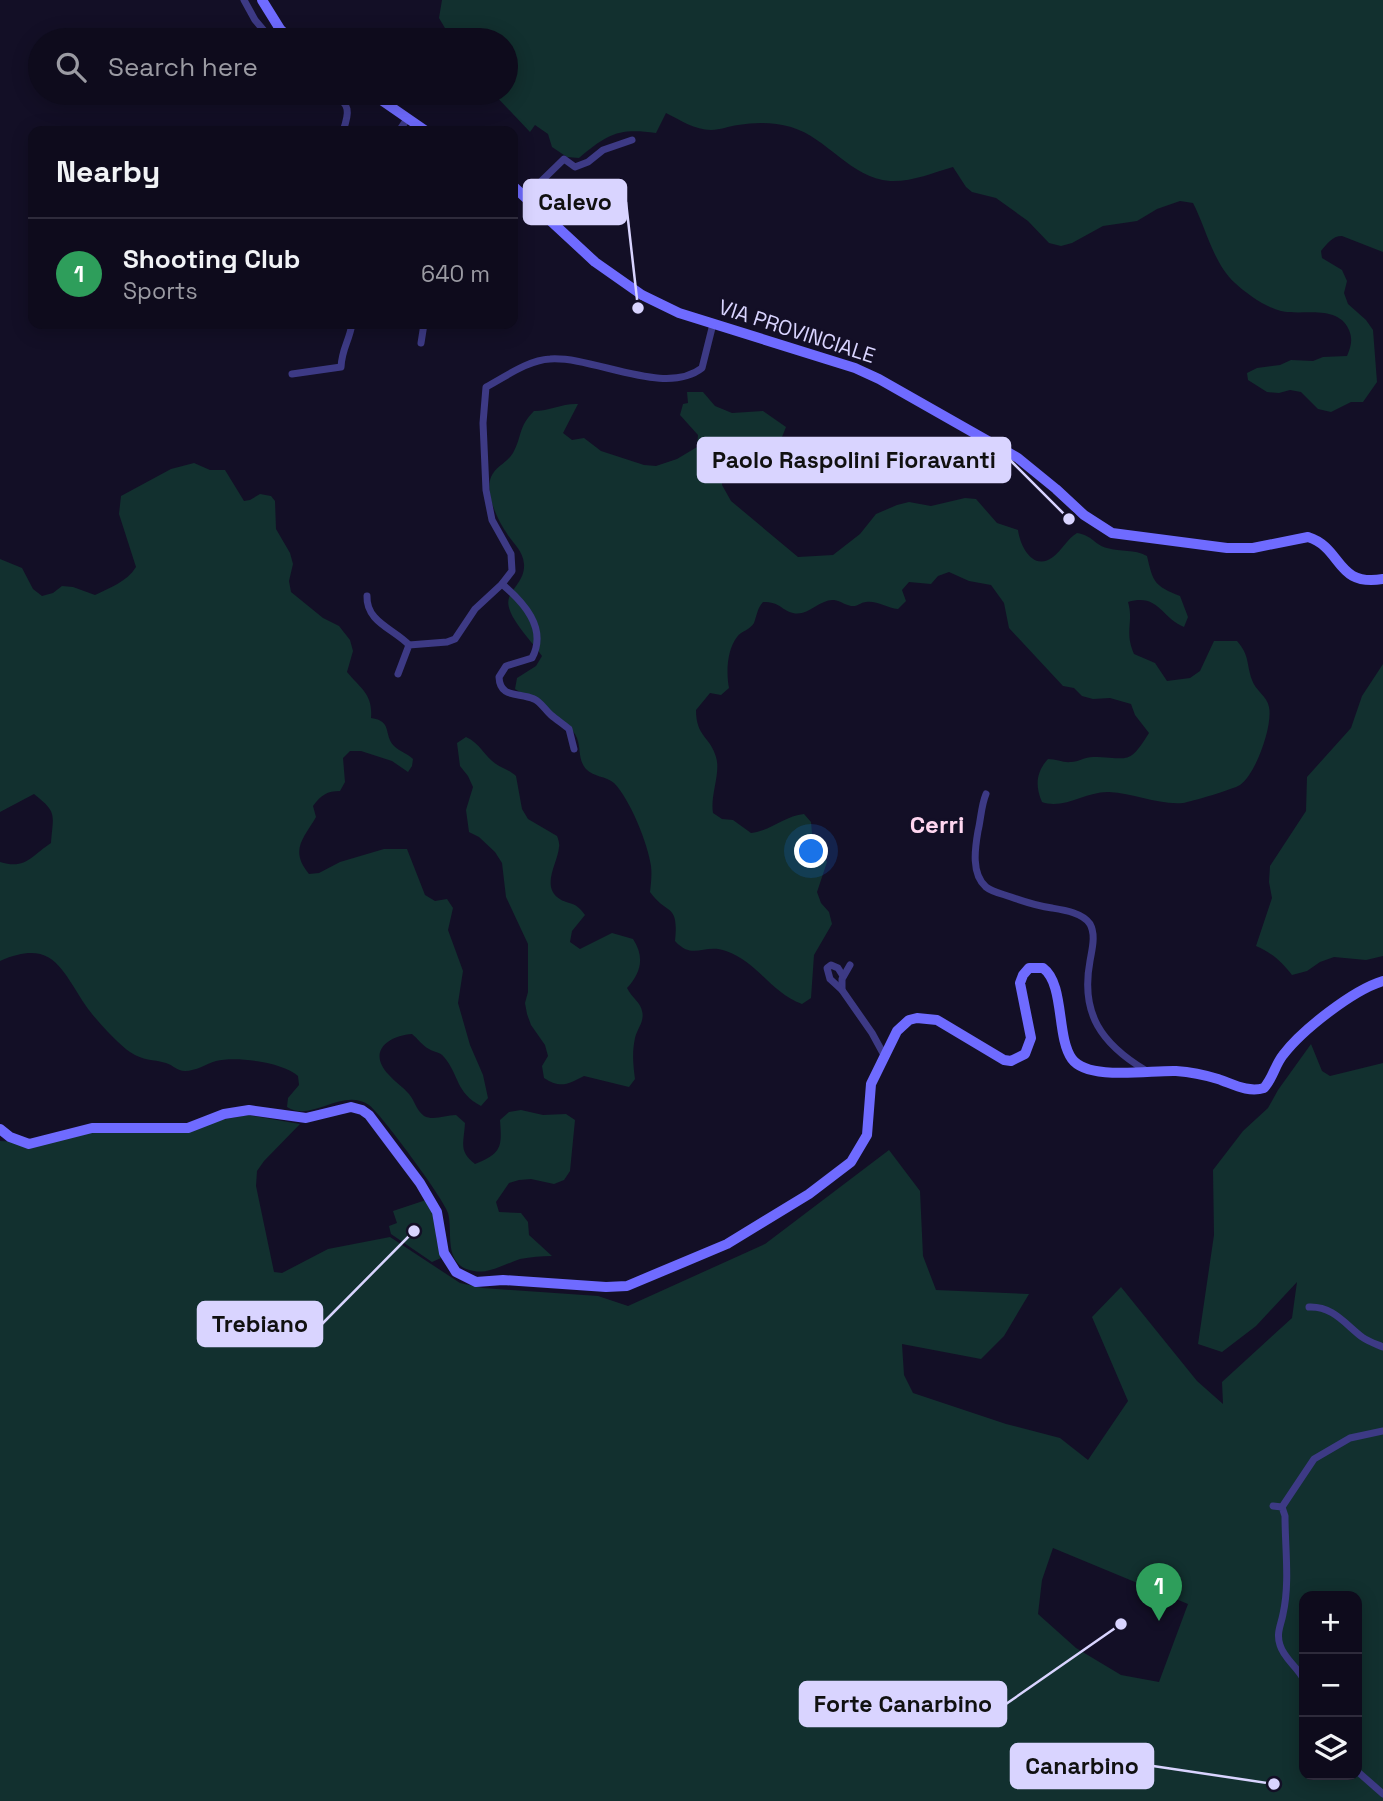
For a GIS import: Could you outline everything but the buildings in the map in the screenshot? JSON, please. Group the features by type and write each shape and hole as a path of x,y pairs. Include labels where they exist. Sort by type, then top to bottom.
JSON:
{"street":[{"path":"244,0 262,28"},
{"path":"262,0 279,28"},
{"path":"345,126 348,119 346,105"},
{"path":"388,105 418,126"},
{"path":"402,126 407,119"},
{"path":"526,197 564,159 575,167 588,162 603,150 632,140"},
{"name":"VIA PROVINCIALE","path":"518,190 595,262 619,280 670,310 855,368 879,379 1018,458 1084,515 1112,533 1227,548 1253,548 1308,537 1328,550 1351,576 1365,580 1383,579"},
{"path":"368,596 367,605 378,620 388,631 409,645 447,642 455,639 475,609 512,571 513,562 492,520 486,490 483,423 486,387 530,364 552,358 614,368 644,377 668,379 689,374 702,368 713,324"},
{"path":"292,374 341,368 341,350 351,329"},
{"path":"421,343 423,329"},
{"path":"502,584 532,616 536,637 532,658 506,666 499,677 500,685 509,694 533,698 538,702 569,729 574,749"},
{"path":"398,674 409,645"},
{"path":"986,794 982,803 975,854 978,872 985,886 1034,905 1066,911 1086,919 1093,929 1088,970 1088,1000 1097,1027 1116,1051 1145,1070"},
{"path":"843,976 838,968 831,965 827,968 830,979 842,990 884,1055"},
{"path":"842,990 843,976 850,965"},
{"path":"0,1129 10,1137 29,1144 92,1128 188,1128 224,1114 248,1110 306,1118 343,1108 357,1108 369,1115 433,1204 440,1220 446,1259 456,1272 476,1282 503,1280 606,1287 630,1286 727,1244 809,1194 851,1162 867,1135 871,1084 901,1026 909,1020 937,1020 1004,1060 1018,1059 1029,1048 1031,1038 1020,992 1025,971 1039,967 1047,970 1058,1001 1066,1047 1073,1061 1086,1069 1100,1072 1186,1072 1251,1090 1265,1088 1283,1055 1319,1020 1362,990 1383,981"},
{"path":"1309,1307 1335,1314 1365,1339 1383,1347"},
{"path":"1282,1507 1314,1459 1350,1438 1383,1431"},
{"path":"1273,1506 1282,1507"},
{"path":"1282,1507 1285,1516 1286,1598 1279,1628 1279,1642 1283,1652 1299,1671"},
{"path":"1362,1775 1383,1794"}],"green space":[{"path":"442,0 1383,0 1383,252 1342,236 1333,239 1321,251 1322,258 1342,270 1347,281 1344,293 1348,304 1373,330 1377,382 1363,402 1351,402 1331,412 1318,409 1301,392 1267,392 1248,380 1247,373 1257,368 1280,365 1291,360 1313,361 1323,357 1347,356 1351,343 1349,330 1337,317 1281,311 1251,296 1227,275 1221,266 1193,203 1180,201 1157,209 1137,221 1103,226 1061,246 1049,243 1028,221 996,198 972,192 953,167 906,180 876,178 863,173 804,132 778,124 751,123 705,130 666,113 656,133 623,132 606,138 579,158 567,157 552,147 548,134 535,125 530,132 504,105 518,105 518,28 445,28 439,18"},
{"path":"687,392 703,392 715,406 732,413 763,411 786,427 782,437 747,439 739,446 722,474 722,485 731,501 798,557 833,555 860,534 876,514 897,505 909,502 931,506 965,498 976,499 997,523 1018,530 1025,550 1039,561 1053,557 1077,533 1103,547 1147,556 1156,582 1180,596 1188,617 1184,627 1147,601 1128,602 1130,639 1134,654 1155,663 1167,681 1190,678 1200,671 1214,641 1237,641 1246,655 1254,684 1266,700 1270,715 1266,737 1252,771 1236,787 1183,803 1109,792 1100,792 1059,804 1042,802 1038,779 1048,759 1068,762 1090,757 1126,758 1136,751 1149,733 1135,715 1131,704 1110,698 1093,699 1082,696 1074,688 1063,686 1009,628 1004,603 991,585 969,581 949,572 938,576 931,584 909,582 902,590 906,601 898,609 878,603 865,602 852,606 829,600 798,614 773,603 763,602 754,623 739,635 731,648 729,688 721,695 710,693 696,710 698,726 713,750 717,763 713,813 722,819 733,820 751,833 804,814 811,822 813,844 827,862 817,892 821,903 829,912 832,924 814,955 811,998 802,1004 782,993 737,956 718,949 693,951 681,947 675,941 673,915 650,892 649,857 637,822 620,790 614,783 586,769 577,738 567,725 515,689 517,678 536,666 542,656 510,612 509,598 521,579 524,564 496,513 490,483 493,473 513,453 523,427 534,411 567,405 578,404 563,433 572,440 584,438 601,451 644,465 656,466 677,459 697,447 698,435 680,415 683,404 688,403"},
{"path":"194,463 210,470 225,470 244,501 260,494 271,496 275,501 276,529 290,553 293,564 289,581 291,592 323,618 339,626 350,640 353,651 347,672 368,697 371,718 382,722 394,746 413,759 408,772 392,761 361,751 350,751 343,758 345,782 340,791 325,794 313,806 316,817 300,844 300,858 309,874 319,873 340,862 384,849 407,849 425,895 435,901 447,899 453,908 448,930 463,971 458,1003 470,1045 483,1075 488,1098 481,1106 473,1101 462,1089 444,1057 427,1048 412,1034 388,1042 380,1052 380,1059 389,1075 409,1094 424,1116 436,1118 456,1115 465,1123 464,1151 475,1164 491,1156 498,1148 501,1137 500,1120 509,1112 521,1110 543,1115 566,1114 575,1120 570,1171 564,1180 554,1184 531,1179 509,1183 496,1202 499,1212 521,1213 528,1222 529,1235 552,1256 520,1259 485,1271 464,1268 453,1256 448,1213 444,1205 398,1139 369,1105 348,1100 317,1109 297,1111 287,1107 288,1098 299,1085 298,1076 282,1067 259,1061 225,1060 185,1071 140,1057 125,1048 101,1024 54,961 44,955 32,953 0,961 0,862 22,863 51,843 53,820 50,810 34,794 0,812 0,559 22,568 33,589 42,596 53,593 62,586 95,595 112,587 128,577 136,567 119,514 121,496 171,469"},
{"path":"1383,664 1383,956 1366,960 1334,957 1307,971 1292,975 1276,958 1256,946 1272,898 1270,866 1306,811 1307,777 1351,728 1362,696"},
{"path":"466,737 492,761 516,776 522,809 528,819 557,836 559,846 551,879 553,892 561,900 578,907 585,915 572,931 570,942 580,949 612,933 633,939 637,946 640,965 636,977 627,988 640,1005 642,1018 634,1043 635,1079 629,1087 584,1076 564,1084 544,1078 542,1066 548,1056 545,1045 531,1025 525,1003 528,992 528,944 506,897 502,863 495,852 479,837 469,832 466,810 473,787 460,766 457,743"},
{"path":"1311,1044 1322,1071 1330,1076 1383,1063 1383,1801 0,1801 0,1141 20,1142 100,1131 172,1129 248,1115 300,1124 257,1171 256,1186 274,1272 282,1273 328,1249 390,1237 460,1283 483,1288 598,1296 628,1306 765,1244 889,1150 920,1191 923,1256 936,1290 1029,1294 1004,1336 981,1359 902,1344 904,1375 913,1393 1006,1424 1060,1438 1088,1460 1128,1401 1092,1317 1121,1287 1197,1381 1223,1404 1222,1382 1292,1318 1297,1282 1256,1326 1222,1352 1198,1344 1214,1235 1213,1170 1243,1131 1268,1108","holes":["1053,1548 1188,1604 1159,1682 1121,1675 1076,1648 1038,1614 1042,1580"]},
{"path":"426,1200 431,1206 438,1228 436,1237 441,1258 432,1262 391,1234 389,1226 397,1223 393,1211"}],"place":[{"name":"Calevo","path":"638,308"},
{"name":"Paolo Raspolini Fioravanti","path":"1069,519"},
{"name":"Trebiano","path":"414,1231"},
{"name":"Shooting Club","path":"1159,1621"},
{"name":"Forte Canarbino","path":"1121,1624"},
{"name":"Canarbino","path":"1274,1784"}],"district":[{"name":"Cerri","path":"937,824"}]}
